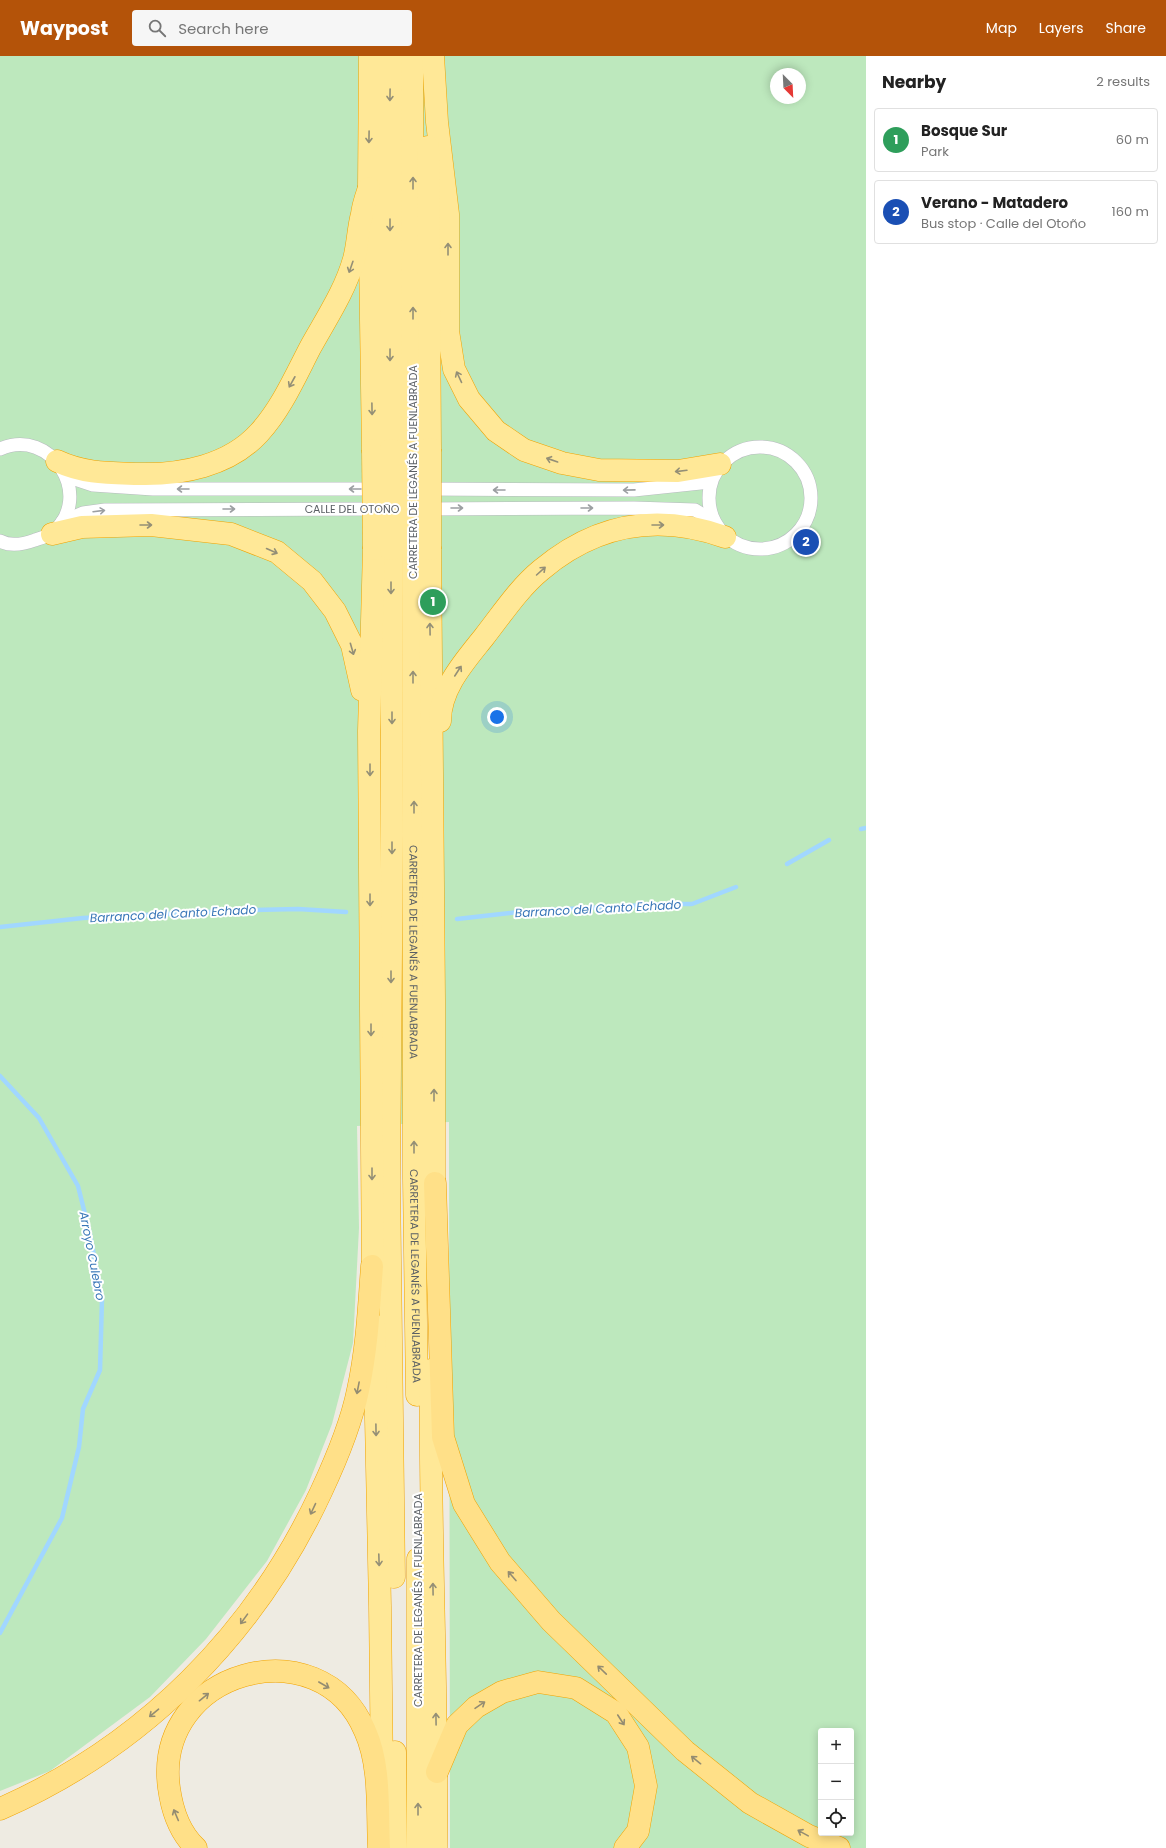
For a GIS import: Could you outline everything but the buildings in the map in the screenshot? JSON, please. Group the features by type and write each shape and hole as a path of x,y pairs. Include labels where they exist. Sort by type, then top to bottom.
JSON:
{"highway":[{"path":"370,56 369,188 382,450"},
{"path":"382,450 390,56"},
{"name":"CARRETERA DE LEGANÉS A FUENLABRADA","path":"412,56 421,449"},
{"path":"431,56 421,449 421,549 434,1000"},
{"path":"431,56 448,214 448,331 454,369 469,400 496,431 524,450 562,464 599,470 715,473"},
{"path":"62,468 73,468 91,472 150,474 185,470 210,465 241,448 258,434 276,411 345,285 354,258 362,214 369,188"},
{"name":"CARRETERA DE LEGANÉS A FUENLABRADA","path":"382,450 382,549 392,834 389,1181 396,1848"},
{"path":"57,528 82,526 151,525 231,534 277,552 312,581 335,611 352,645 370,731"},
{"path":"436,1848 437,1772 430,1440 434,1183 434,1000 440,718 446,695 457,672 512,601 540,570 571,548 605,532 635,525 684,525 719,529"},
{"path":"379,1848 382,1788 380,1606 372,1266 370,731 382,549"},
{"name":"CARRETERA DE LEGANÉS A FUENLABRADA","path":"418,1848 418,1439 414,1179 421,549"},
{"path":"434,1183 443,1437 464,1504 500,1562 551,1621 685,1752 750,1803 809,1836 839,1848"},
{"path":"0,1808 49,1785 81,1766 112,1746 148,1718 184,1688 222,1647 267,1589 289,1555 309,1519 343,1439 358,1392 366,1344 372,1266"},
{"path":"196,1848 184,1833 172,1807 168,1779 171,1751 175,1736 194,1704 218,1686 232,1678 247,1674 271,1671 306,1676 330,1688 350,1706 361,1722 366,1731 375,1776 379,1848"},
{"path":"437,1772 457,1725 476,1706 502,1692 538,1682 576,1688 616,1713 638,1747 646,1786 638,1831 625,1848"}],"street":[{"name":"CALLE DEL OTOÑO","path":"0,449 24,444 44,451 62,468 93,485 153,489 634,490 715,473"},
{"path":"767,446 789,454 803,468 808,478 812,500 805,525 788,542 759,550 739,546 719,529 708,500 715,473 744,448 767,446"},
{"path":"57,528 69,503 69,487 62,468"},
{"name":"CALLE DEL OTOÑO","path":"0,541 22,545 57,528 83,513 105,510 634,508 695,510 719,529"}],"green space":[{"path":"0,56 866,56 866,1848 450,1848 449,1122 357,1126 359,1228 353,1343 332,1424 306,1490 267,1561 206,1639 150,1697 50,1771 0,1791"}],"waterway":[{"name":"Barranco del Canto Echado","path":"861,829 866,828"},
{"name":"Barranco del Canto Echado","path":"787,864 829,840"},
{"name":"Barranco del Canto Echado","path":"457,919 527,911 692,904 736,887"},
{"name":"Barranco del Canto Echado","path":"0,927 83,918 248,910 298,909 346,912"},
{"name":"Arroyo Culebro","path":"0,1076 39,1118 78,1186 90,1234 102,1299 100,1370 83,1409 79,1447 62,1518 0,1633"}],"place":[{"name":"Verano - Matadero","path":"806,542"},
{"name":"Bosque Sur","path":"433,602"}]}
